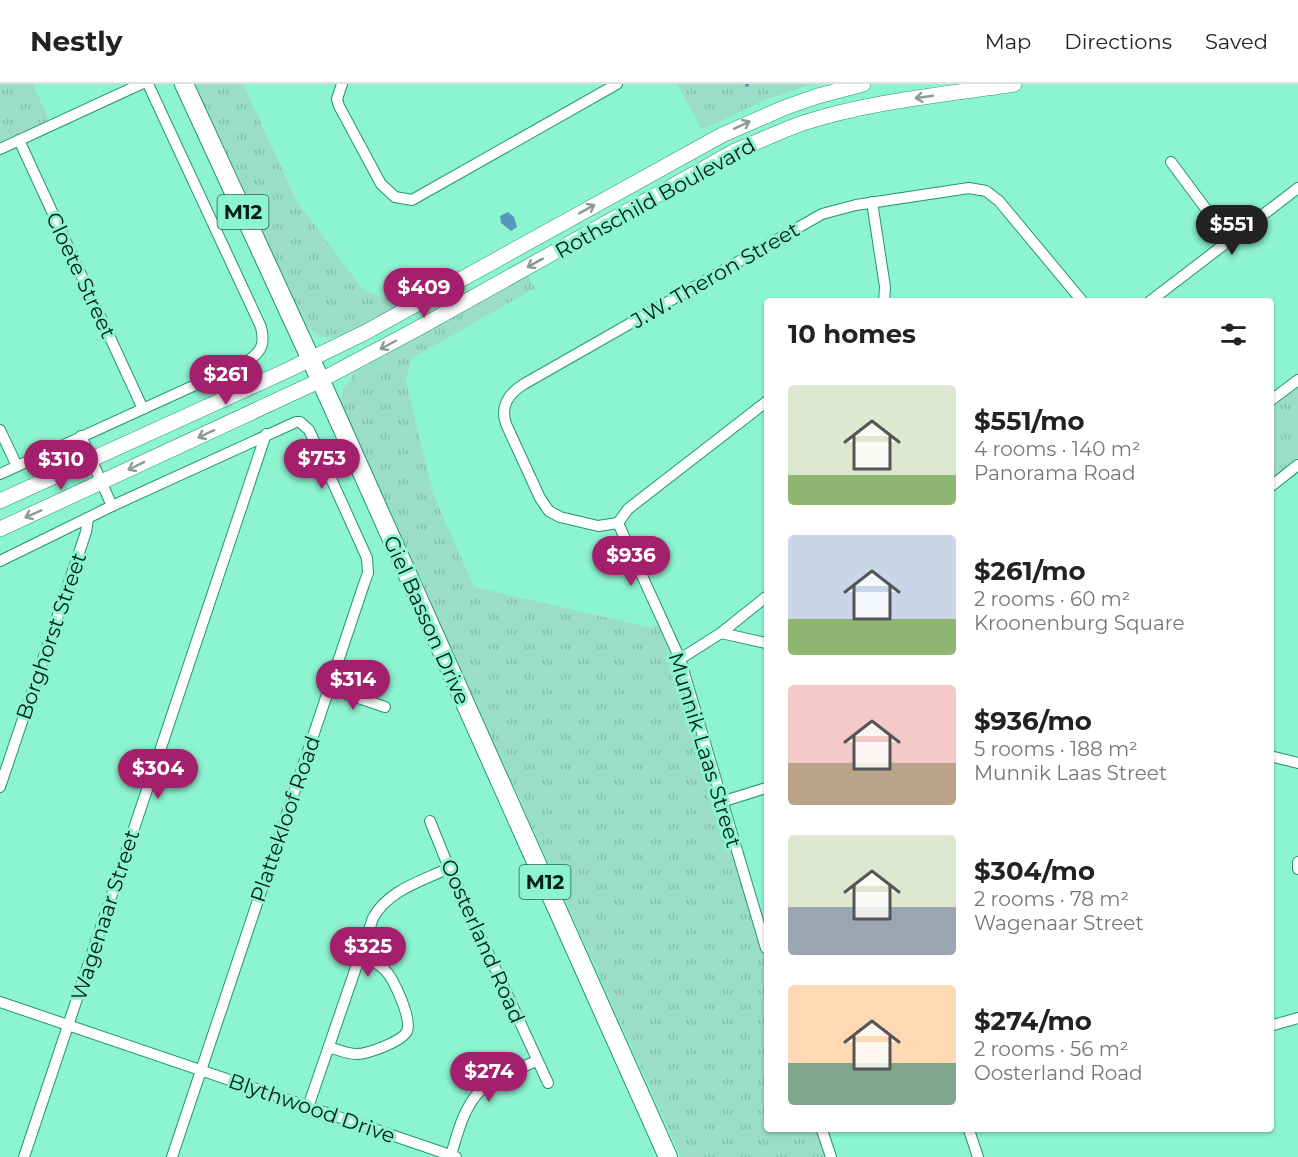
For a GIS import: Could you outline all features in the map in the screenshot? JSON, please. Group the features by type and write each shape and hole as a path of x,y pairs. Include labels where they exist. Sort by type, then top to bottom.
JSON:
{"main road":[{"name":"Giel Basson Drive","path":"184,84 321,380 668,1157"}],"street":[{"path":"0,149 141,84"},
{"path":"0,474 248,362 259,354 263,346 261,327 148,84"},
{"path":"342,84 337,99 339,106 381,184 394,197 412,201 617,84"},
{"name":"Rothschild Boulevard","path":"0,501 311,359 376,326 722,135 786,107 863,84"},
{"name":"Rothschild Boulevard","path":"0,529 321,380 425,325 735,152 765,138 841,112 1006,85"},
{"name":"Cloete Street","path":"19,140 143,409"},
{"path":"1171,162 1229,240"},
{"name":"J.W. Theron Street","path":"618,523 598,526 560,517 544,506 506,424 503,412 508,398 524,384 822,214 872,202 969,188 986,190 999,201 1080,298"},
{"path":"1154,298 1298,188"},
{"path":"872,202 885,287 884,298"},
{"path":"1274,398 1298,380"},
{"path":"618,523 628,509 764,404"},
{"name":"Plattekloof Road","path":"172,1157 368,573 362,543 309,430 300,422 266,434"},
{"path":"0,430 17,466"},
{"path":"0,561 266,434"},
{"name":"Wagenaar Street","path":"24,1157 266,434"},
{"path":"81,436 112,506"},
{"path":"1274,483 1298,465"},
{"name":"Borghorst Street","path":"0,787 86,532 88,518"},
{"name":"Munnik Laas Street","path":"618,523 680,658 764,941"},
{"path":"680,658 721,633 764,599"},
{"path":"721,633 764,643"},
{"path":"329,688 385,707"},
{"path":"1274,757 1298,763"},
{"path":"721,801 764,789"},
{"name":"Oosterland Road","path":"430,821 449,868 548,1083"},
{"path":"1298,862 1298,869"},
{"path":"308,1107 373,918 385,900 449,868"},
{"path":"329,1047 355,1054 367,1053 396,1040 407,1031 408,1019 387,972 381,966 360,957"},
{"name":"Blythwood Drive","path":"0,1002 454,1156"},
{"path":"1274,1025 1298,1018"},
{"path":"454,1156 462,1119 472,1101 483,1088 536,1061"},
{"path":"823,1132 831,1157"},
{"path":"970,1132 978,1157"}],"green space":[{"path":"0,84 33,84 49,120 0,143"},
{"path":"194,84 243,84 297,202 365,292 395,301 399,308 356,330 332,338 318,335 311,330 304,322"},
{"path":"677,84 812,84 760,102 702,130"},
{"path":"528,275 535,288 411,359 406,382 433,494 474,587 652,628 657,625 676,666 764,958 764,1132 818,1132 825,1157 681,1157 341,403 343,389 353,376 352,374"},
{"path":"1298,387 1298,458 1274,477 1274,406"}],"shaded area":[{"path":"508,212 514,217 517,227 511,231 501,223 500,216"}]}
